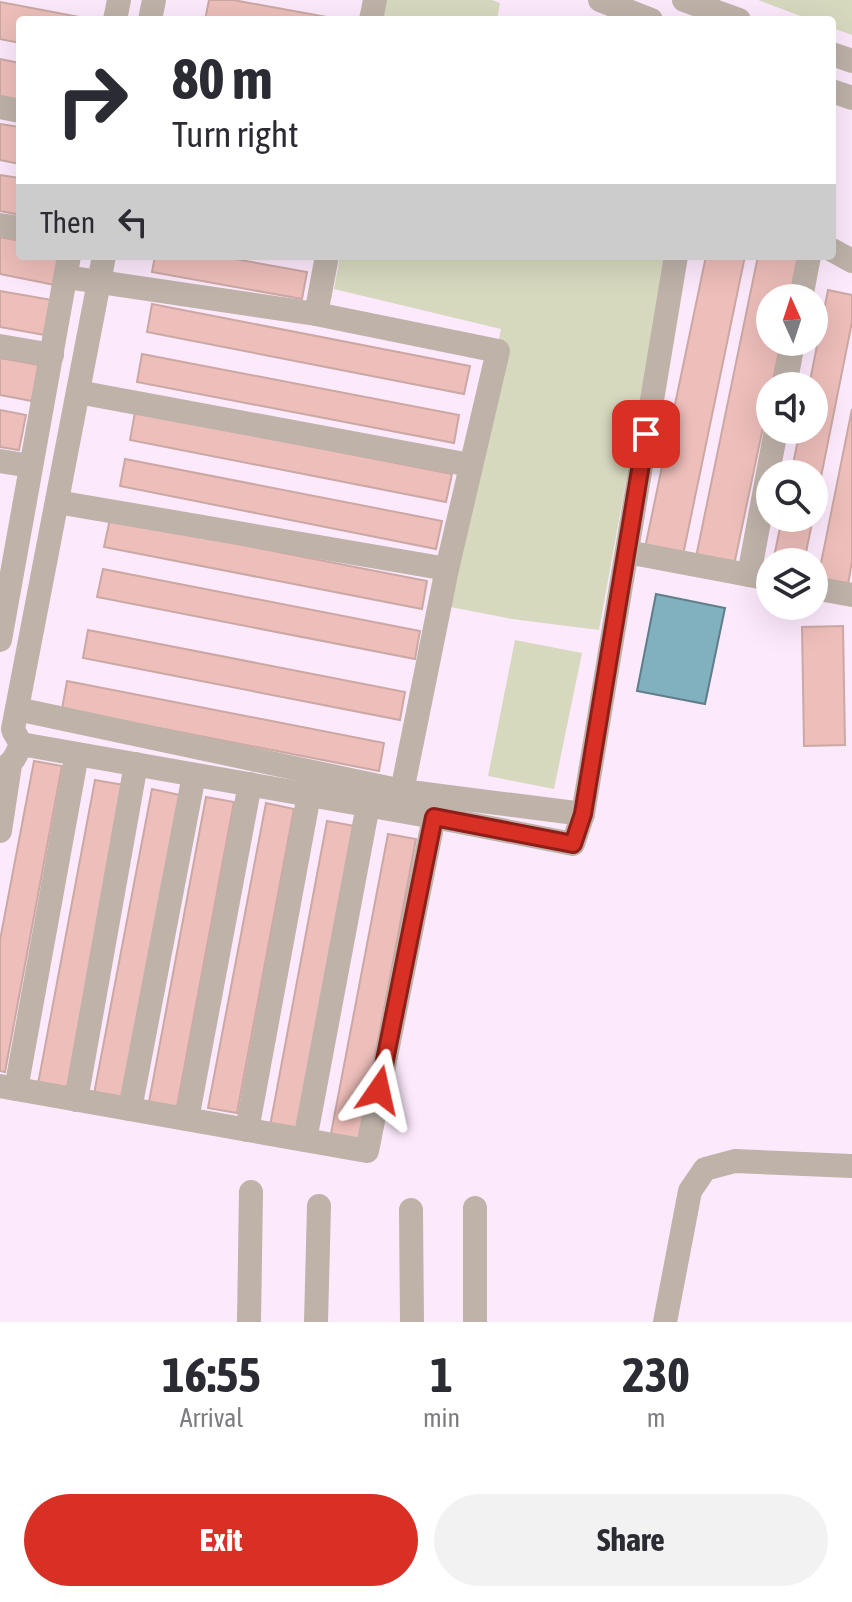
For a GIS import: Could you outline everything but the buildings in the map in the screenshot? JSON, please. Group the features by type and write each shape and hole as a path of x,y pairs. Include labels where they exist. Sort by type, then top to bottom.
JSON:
{"street":[{"path":"600,0 641,16"},
{"path":"684,0 728,16"},
{"path":"0,831 10,740 103,260"},
{"path":"316,314 326,260"},
{"path":"10,740 573,844 583,814 675,260"},
{"path":"804,284 808,260"},
{"path":"0,640 67,266 99,283 316,314 498,351 447,569 402,791"},
{"path":"0,346 52,355"},
{"path":"78,392 470,465"},
{"path":"762,548 774,444"},
{"path":"0,461 31,466"},
{"path":"57,502 447,569"},
{"path":"627,552 756,576"},
{"path":"828,591 852,595"},
{"path":"10,740 583,814"},
{"path":"77,754 8,1088 367,1151 434,817"},
{"path":"76,1100 136,764"},
{"path":"130,1109 194,775"},
{"path":"187,1119 250,784"},
{"path":"247,1130 309,795"},
{"path":"305,1140 368,805"},
{"path":"665,1322 690,1191 705,1169 735,1161 852,1166"},
{"path":"249,1322 251,1192"},
{"path":"316,1322 319,1206"},
{"path":"475,1208 475,1322"},
{"path":"411,1210 412,1322"}],"green space":[{"path":"381,0 492,0 500,3 498,16 379,16"},
{"path":"758,0 852,0 852,35 836,29 836,16 800,16"},
{"path":"339,260 666,260 599,630 512,619 445,606 501,329 334,289"},
{"path":"515,640 582,653 554,789 488,776"}],"water":[{"path":"656,594 725,608 705,704 637,691"}],"route":[{"path":"379,1090 434,817 573,844 583,814 646,434"}]}
